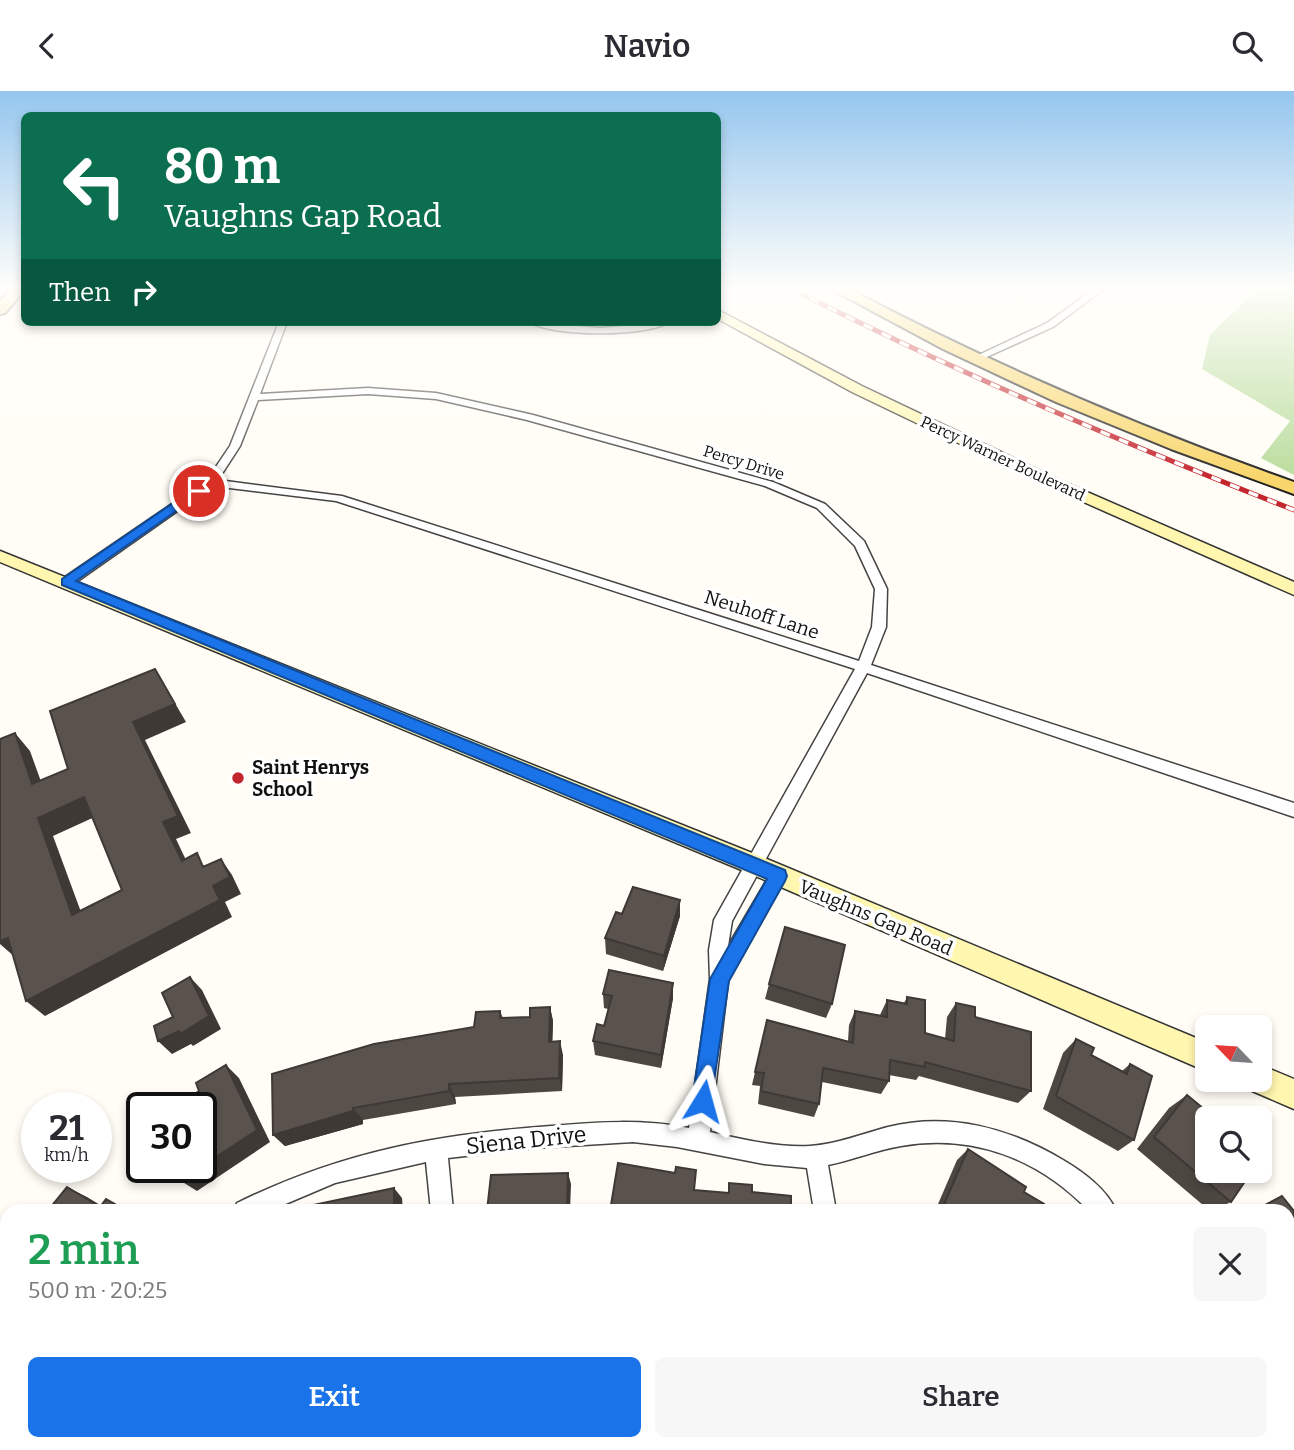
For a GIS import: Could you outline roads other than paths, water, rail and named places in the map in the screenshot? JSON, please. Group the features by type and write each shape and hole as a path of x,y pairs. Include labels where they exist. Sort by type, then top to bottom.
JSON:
{"main road":[{"path":"962,352 1170,443 1294,488"}],"street":[{"path":"66,582 211,482 235,446 270,352"},
{"name":"Percy Warner Boulevard","path":"789,352 857,389 1058,485 1294,589"},
{"path":"975,359 990,352"},
{"name":"Percy Drive","path":"252,397 368,391 436,397 529,417 769,484 821,506 860,544 881,589 879,627 863,667 723,920 718,950 719,979"},
{"name":"Neuhoff Lane","path":"211,482 338,498 863,667 1294,810"},
{"name":"Vaughns Gap Road","path":"0,556 753,864 1195,1052"},
{"path":"698,1139 719,979 778,876"},
{"path":"1272,1085 1294,1094"},
{"name":"Siena Drive","path":"259,1204 284,1191 326,1177 436,1150 633,1131 698,1139 776,1154 816,1156 924,1132 982,1135 1021,1148 1063,1173 1097,1204"},
{"path":"436,1150 441,1204"},
{"path":"816,1156 824,1204"}],"railway":[{"path":"923,352 1166,459 1294,510"}],"place":[{"name":"Saint Henrys School","path":"238,778"}]}
